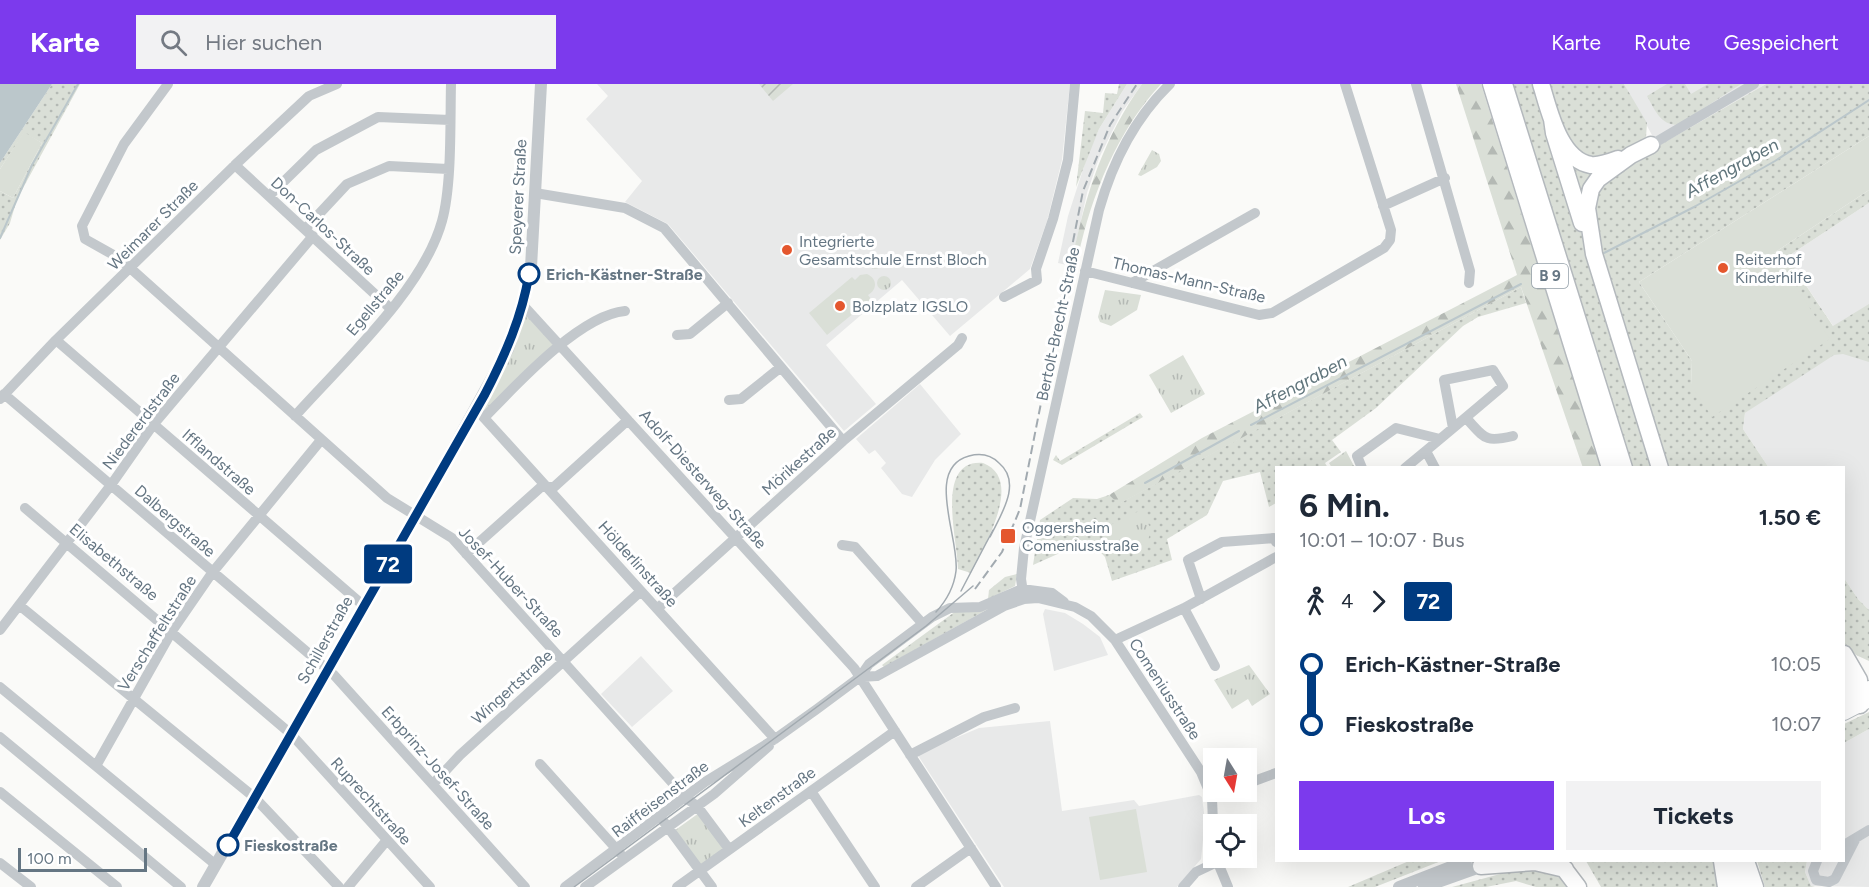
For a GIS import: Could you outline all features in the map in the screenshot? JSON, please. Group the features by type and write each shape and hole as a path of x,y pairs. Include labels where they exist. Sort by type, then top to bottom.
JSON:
{"highway":[{"name":"B 9","path":"1491,84 1609,466"},
{"name":"B 9","path":"1504,84 1623,466"},
{"path":"1541,84 1561,155 1659,466"},
{"path":"1552,119 1569,152 1580,162 1600,164 1631,155"},
{"path":"1594,254 1587,222 1591,189 1606,172 1651,145"},
{"path":"1846,664 1869,669"},
{"path":"1846,664 1859,697"},
{"path":"1722,862 1726,887"},
{"path":"1733,862 1741,887"},
{"path":"1746,862 1755,887"},
{"path":"1480,863 1569,864 1587,887"},
{"path":"1569,864 1578,887"}],"main road":[{"path":"1845,711 1859,697"}],"street":[{"name":"Josef-Huber-Straße","path":"168,84 123,144 82,226 85,238 119,258 387,498 452,538 686,798 697,806 729,849"},
{"name":"Weimarer Straße","path":"2,397 56,340 235,165 309,96 337,84"},
{"name":"Egellstraße","path":"295,416 408,290 424,264 442,220 448,169 451,84"},
{"name":"Speyerer Straße","path":"480,413 508,349 523,305 531,267 541,84"},
{"path":"1004,297 1038,280 1035,269 1053,219 1068,160 1075,84"},
{"name":"Bertolt-Brecht-Straße","path":"1023,594 1024,548 1099,210 1115,164 1144,114 1170,84"},
{"name":"Thomas-Mann-Straße","path":"1085,271 1259,315 1272,313 1384,248 1390,240 1391,230 1345,84"},
{"path":"1416,84 1470,271 1468,283"},
{"path":"1651,145 1754,84"},
{"path":"269,196 316,150 378,117 450,120"},
{"name":"Don-Carlos-Straße","path":"235,165 391,309"},
{"name":"Niedererdstraße","path":"0,630 111,485 153,424 218,347 347,184 389,166 448,169"},
{"path":"1383,206 1445,178"},
{"path":"535,193 625,208 664,228 843,441"},
{"path":"1132,283 1255,213"},
{"path":"677,335 690,334 728,303"},
{"name":"Adolf-Diesterweg-Straße","path":"523,305 860,677 996,887"},
{"path":"480,413 588,324 613,312 625,311"},
{"name":"Mörikestraße","path":"658,608 843,441 958,345 962,338"},
{"name":"Ifflandstraße","path":"56,340 364,606"},
{"path":"729,400 741,399 781,367"},
{"path":"1407,466 1466,418 1503,386 1493,370 1444,380 1453,428"},
{"name":"Dalbergstraße","path":"2,397 111,485 327,670"},
{"name":"Hölderlinstraße","path":"480,413 658,608 770,742"},
{"name":"Schillerstraße","path":"204,887 416,516 480,413"},
{"path":"1466,418 1493,441 1513,436"},
{"path":"466,554 541,487 554,487 628,420"},
{"path":"1361,466 1357,456 1396,428 1440,439"},
{"name":"Verschaffeltstraße","path":"96,766 172,631 212,573 321,440"},
{"path":"1426,451 1434,466"},
{"name":"Elisabethstraße","path":"25,508 291,734"},
{"path":"1201,599 1188,560 1222,542 1274,538 1275,540"},
{"path":"842,546 855,547 922,623"},
{"path":"1115,640 1184,608 1275,558"},
{"name":"Wingertstraße","path":"433,784 460,755 642,591"},
{"name":"Comeniusstraße","path":"860,677 878,676 1023,594 1052,593 1091,616 1115,640 1203,777"},
{"name":"Raiffeisenstraße","path":"585,887 661,817 726,768 770,742 860,677 868,664 922,623 950,608 980,607 1023,594"},
{"path":"19,605 255,798 339,887"},
{"path":"1184,608 1215,666"},
{"name":"Erbprinz-Josef-Straße","path":"327,670 525,887"},
{"path":"0,687 216,865"},
{"path":"910,754 984,717 1015,708"},
{"name":"Keltenstraße","path":"677,887 895,731"},
{"name":"Ruprechtstraße","path":"291,734 430,887"},
{"path":"0,737 181,887"},
{"name":"Raiffeisenstraße","path":"565,887 668,827 756,759 770,742"},
{"path":"540,764 621,854"},
{"path":"1257,780 1275,773"},
{"path":"811,791 875,887"},
{"path":"0,792 117,887"},
{"path":"661,817 712,887"},
{"path":"1845,844 1869,830"},
{"path":"1845,859 1856,838"},
{"path":"348,887 387,840"},
{"path":"916,887 971,848"},
{"path":"1817,862 1813,871 1816,880 1829,882 1835,879 1844,862"},
{"path":"0,863 31,887"},
{"path":"1399,887 1480,863"},
{"path":"1424,887 1480,863"},
{"path":"1183,887 1196,872 1203,868"},
{"path":"1220,868 1228,887"}],"shaded area":[{"path":"0,84 52,84 0,163"},
{"name":"Integrierte Gesamtschule Ernst Bloch","path":"597,84 1070,84 1062,160 1047,221 1030,269 950,336 902,280 826,345 876,404 844,431 668,224 625,202 642,181 586,119 608,96"},
{"path":"1127,84 1142,84 1122,112 1099,158 1087,193 1071,266 1058,263 1068,216 1088,154 1099,129"},
{"path":"1624,84 1766,84 1658,146"},
{"path":"1869,203 1869,610 1858,599 1845,580 1845,466 1768,466 1743,429 1745,413 1844,342 1787,257"},
{"path":"920,384 961,434 935,460 912,497 902,494 881,468 886,463 875,450 869,454 856,439"},
{"path":"1045,609 1065,613 1083,624 1100,637 1108,655 1054,671 1043,614"},
{"path":"641,656 673,691 632,727 601,694"},
{"path":"1050,721 1062,811 1134,800 1139,806 1199,795 1202,797 1204,814 1201,859 1177,887 1004,887 917,754 979,728"},
{"path":"1869,729 1869,887 1811,886 1805,872 1807,862 1845,862 1845,742"}],"green space":[{"path":"52,84 80,84 17,199 10,223 0,240 0,191 13,198 42,143 24,133 0,169 0,163"},
{"path":"759,84 793,84 773,101"},
{"path":"1119,84 1127,84 1099,129 1076,187 1085,111 1103,113 1105,93 1117,94"},
{"path":"1142,84 1161,84 1131,123 1107,167 1089,214 1077,262 1071,266 1082,217 1096,171 1116,127"},
{"path":"1456,84 1481,84 1600,466 1582,466 1521,287 1119,504 1109,495 1202,438 1517,275"},
{"path":"1510,84 1535,84 1653,466 1630,466"},
{"path":"1549,84 1624,84 1647,123 1646,137 1628,151 1617,156 1606,159 1584,157 1574,151 1563,137"},
{"path":"1667,84 1685,84 1691,94 1708,84 1741,84 1678,125 1662,120 1647,96"},
{"path":"1766,84 1869,84 1869,136 1639,282 1692,361 1691,385 1774,253 1869,190 1869,203 1787,257 1833,326 1869,304 1869,362 1843,354 1834,355 1745,413 1743,429 1768,466 1667,466 1610,284 1612,282 1591,221 1595,187 1658,146"},
{"path":"24,132 42,143 13,198 0,191 0,169"},
{"name":"Reiterhof Kinderhilfe","path":"1869,136 1869,190 1774,253 1830,339 1712,417 1691,385 1692,361 1639,282"},
{"path":"1152,150 1159,154 1161,161 1157,167 1141,176 1138,175"},
{"path":"1567,159 1600,170 1583,210"},
{"path":"875,255 880,257 882,262 880,267 875,269 870,267 868,262 870,257"},
{"name":"Bolzplatz IGSLO","path":"867,274 875,282 873,290 868,295 871,299 827,335 809,313 852,277 855,280 860,275"},
{"path":"884,276 889,278 891,283 889,288 884,290 879,288 877,283 879,278"},
{"path":"1521,287 1526,303 1478,317 1463,326 1376,408 1332,440 1341,452 1325,463 1327,466 1275,466 1275,504 1269,507 1260,472 1223,481 1207,515 1167,539 1172,560 1112,581 1105,557 1089,540 1033,565 1040,520 1073,498 1097,499 1109,495 1120,503"},
{"path":"1105,290 1141,295 1137,310 1111,326 1100,322 1098,317"},
{"path":"524,309 557,346 484,414 479,409"},
{"path":"1183,355 1205,394 1171,413 1149,375"},
{"path":"1140,413 1143,417 1062,465 1053,460 1056,455 1060,461"},
{"path":"1346,451 1354,466 1331,466 1329,463"},
{"path":"983,463 995,471 1001,483 1001,498 992,531 971,573 958,569 952,504 958,474 968,465"},
{"path":"1141,510 1151,529 1147,545 1107,544 1100,530"},
{"path":"1017,574 1015,586 988,599 989,590 1005,577"},
{"path":"1845,580 1858,599 1869,610 1869,661 1856,655 1845,644"},
{"path":"988,609 884,667 882,665 956,611"},
{"path":"1249,665 1270,694 1252,706 1248,699 1232,709 1214,680"},
{"path":"1869,712 1869,729 1845,742 1845,724"},
{"path":"1136,809 1147,872 1100,880 1089,817"},
{"path":"699,813 725,849 700,867 674,831"},
{"path":"1407,862 1438,862 1375,887 1348,887"},
{"path":"1587,862 1718,862 1722,887 1601,887"},
{"path":"1757,862 1807,862 1805,872 1811,886 1815,887 1765,887"},
{"path":"1551,869 1575,887 1536,887 1516,881 1486,887 1452,887 1515,870"}],"waterway":[{"path":"0,238 32,165 78,84"},
{"name":"Affengraben","path":"1604,253 1694,207 1775,161 1869,100"},
{"name":"Affengraben","path":"1251,425 1521,284"},
{"name":"Affengraben","path":"1145,483 1239,431"}],"tram line":[{"path":"936,612 949,593 956,571 946,489 949,475 956,463 969,456 989,456 1006,471 1009,480 1004,510 990,537"},
{"path":"961,591 993,530"},
{"path":"574,887 926,626 973,586"}],"railway":[{"path":"975,589 1002,552 1020,509 1083,191 1110,125 1137,84"}],"bus line":[{"name":"72","path":"228,845 485,394 508,349 523,305 529,274"}],"place":[{"name":"Integrierte Gesamtschule Ernst Bloch","path":"787,250"},
{"name":"Reiterhof Kinderhilfe","path":"1723,268"},
{"name":"Erich-Kästner-Straße","path":"529,274"},
{"name":"Bolzplatz IGSLO","path":"840,306"},
{"name":"Oggersheim Comeniusstraße","path":"1008,536"},
{"name":"Fieskostraße","path":"228,845"}]}
